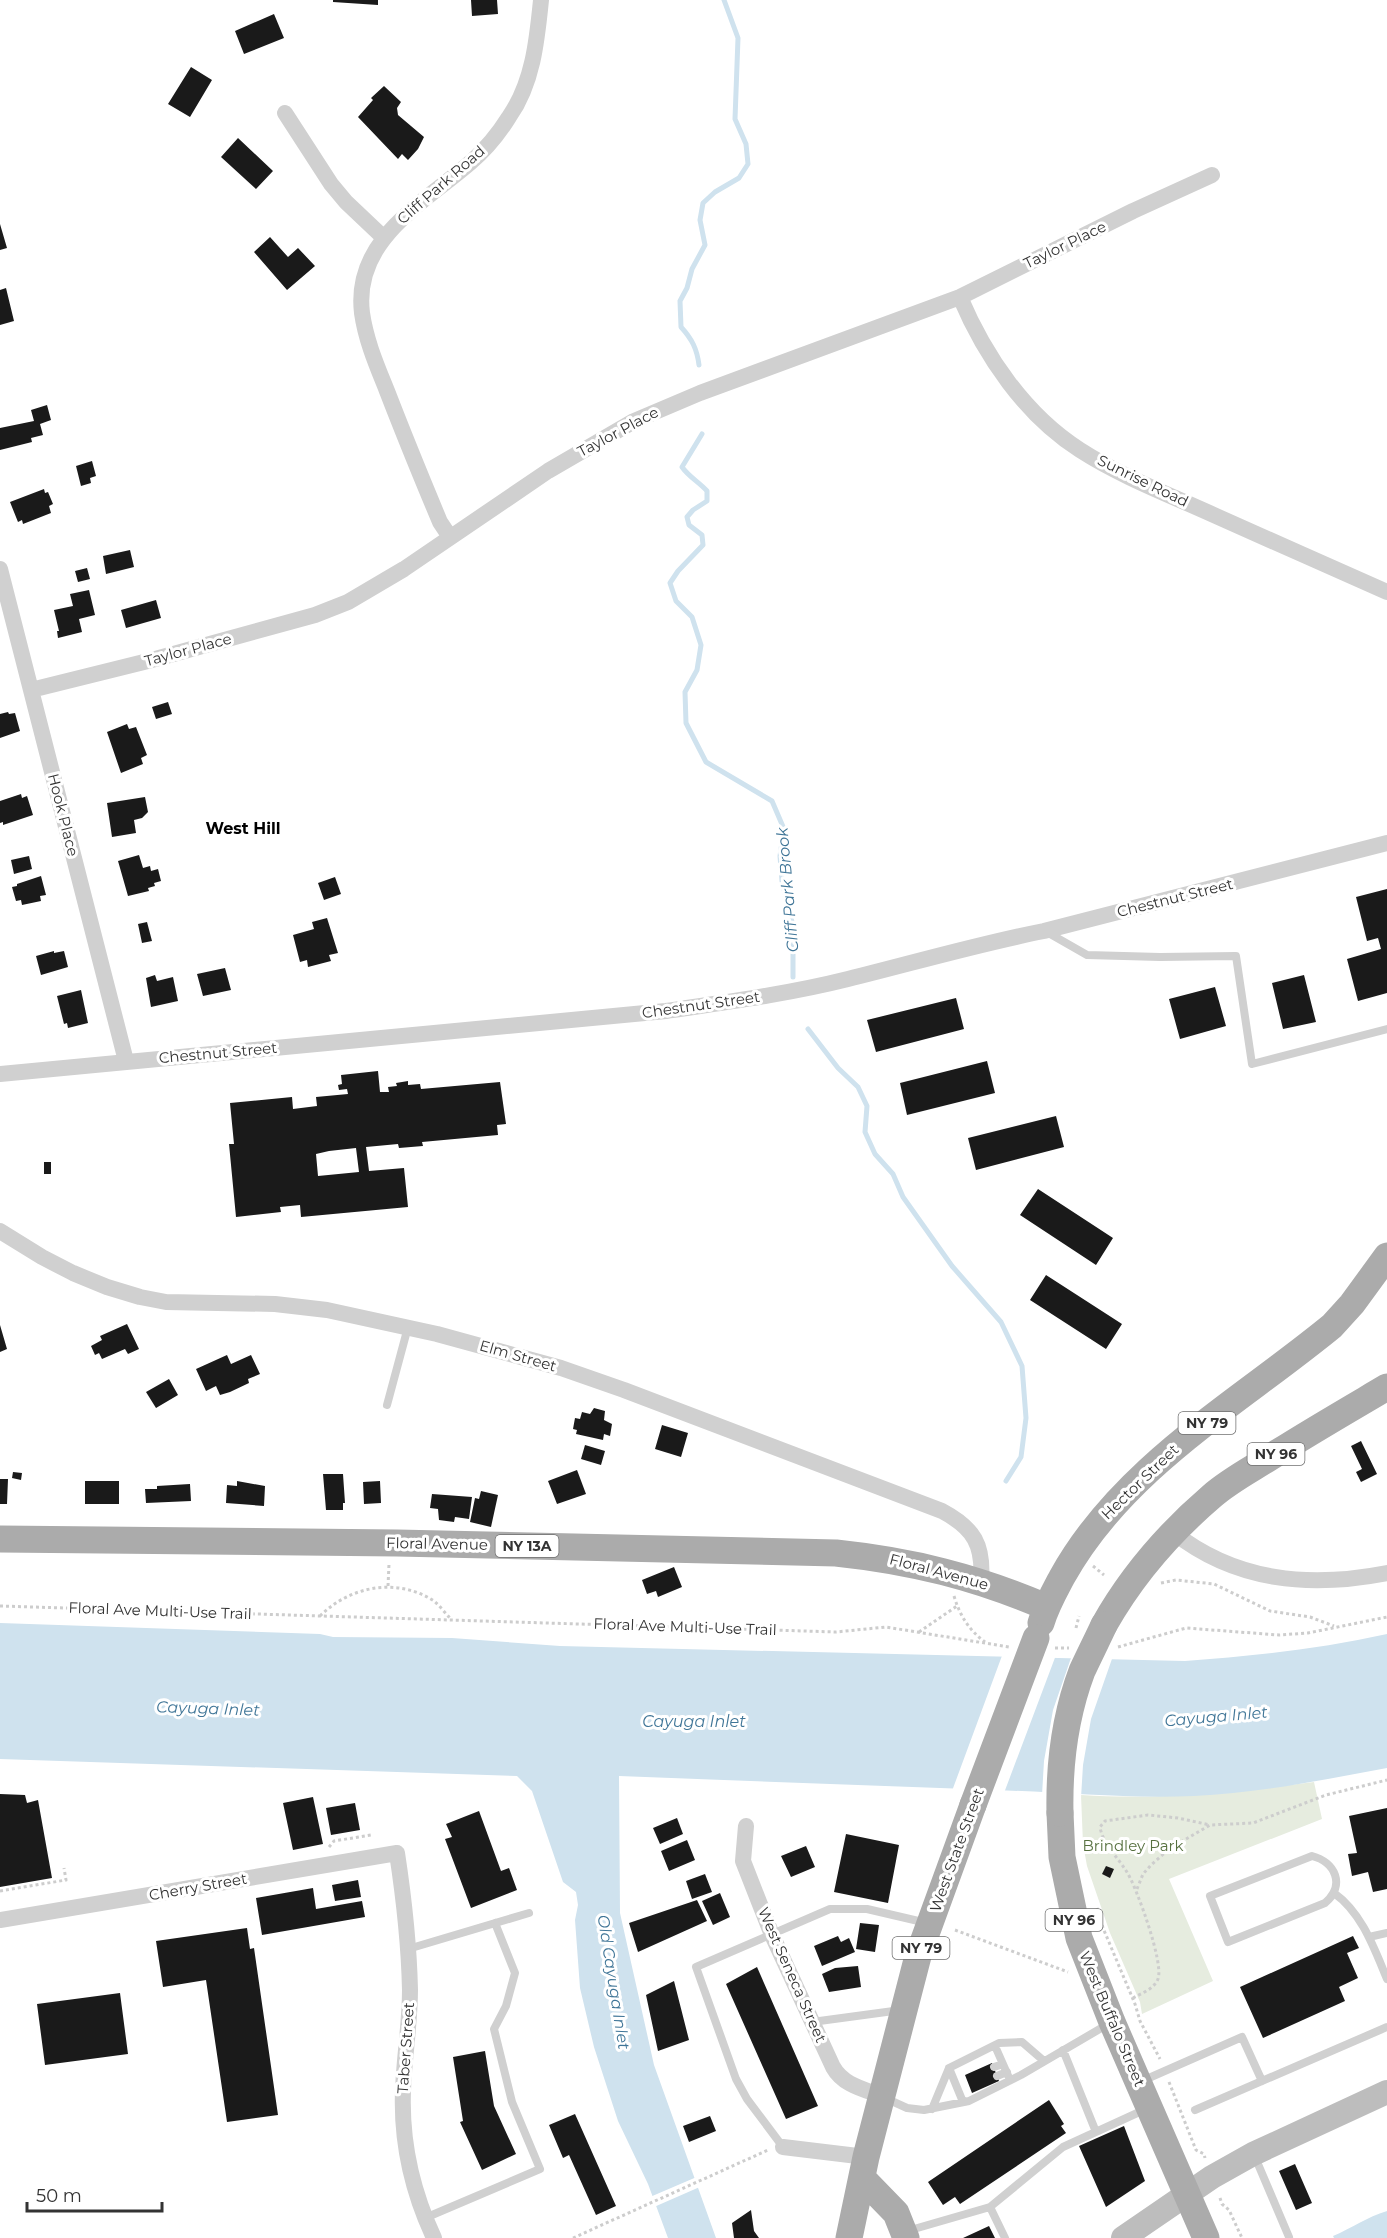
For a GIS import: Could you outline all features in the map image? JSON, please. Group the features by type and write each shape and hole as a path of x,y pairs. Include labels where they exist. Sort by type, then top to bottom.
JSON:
{"main road":[{"name":"Hector Street","path":"1046,1607 1077,1551 1121,1497 1169,1450 1332,1326 1352,1304 1387,1256"},
{"name":"NY 96","path":"1173,1532 1229,1483 1387,1387"},
{"name":"West Buffalo Street","path":"1173,1532 1118,1600 1110,1636 1082,1672 1071,1708 1060,1774 1062,1857 1078,1938 1206,2238"},
{"name":"Floral Avenue","path":"0,1539 397,1543 836,1553 886,1558 916,1564 981,1582 1046,1607"},
{"name":"West State Street","path":"849,2238 864,2168 918,1956 942,1927 973,1805 1046,1607"},
{"path":"1123,2238 1187,2194 1253,2154 1387,2092"},
{"path":"864,2168 896,2213 905,2235"}],"street":[{"name":"Cliff Park Road","path":"450,537 436,512 368,339 363,313 363,287 368,267 384,238 402,216 472,161 509,119 525,87 533,62 541,0"},
{"path":"285,113 331,184 346,202 384,238"},
{"name":"Taylor Place","path":"31,690 148,661 315,615 364,594 548,471 634,421 700,393 960,297 1133,211 1212,176"},
{"name":"Sunrise Road","path":"960,297 986,350 1008,381 1046,422 1079,450 1140,482 1387,592"},
{"name":"Hook Place","path":"0,569 126,1061"},
{"name":"Chestnut Street","path":"0,1074 666,1011 753,999 846,980 1387,843"},
{"name":"Elm Street","path":"0,1231 73,1273 140,1298 166,1302 299,1306 408,1327 491,1348 592,1378 935,1508 963,1525 977,1542 982,1563 981,1582"},
{"path":"1173,1532 1189,1545 1228,1565 1258,1575 1308,1581 1358,1579 1387,1573"},
{"name":"West Seneca Street","path":"746,1826 743,1861 772,1935 837,2074 848,2083 882,2096"},
{"name":"Cherry Street","path":"0,1920 397,1853"},
{"name":"Taber Street","path":"397,1853 404,1896 410,1992 403,2125 409,2171 434,2238"},
{"path":"783,2147 864,2168"}],"lane":[{"path":"1044,931 1087,955 1236,956 1252,1064 1387,1029"},
{"path":"387,1405 408,1327"},
{"path":"1312,1856 1323,1859 1334,1870 1336,1884 1334,1893 1325,1903 1228,1942 1210,1896 1312,1856"},
{"path":"1334,1893 1343,1900 1369,1937 1387,1978"},
{"path":"783,2147 747,2099 736,2079 696,1967 830,1909 867,1909 942,1927"},
{"path":"408,1949 529,1914"},
{"path":"425,2218 540,2169 512,2102 494,2029 506,2006 515,1973 495,1923"},
{"path":"1369,1937 1387,1933"},
{"path":"812,2022 904,2010"},
{"path":"882,2096 907,2108 932,2109 961,2097 1002,2072 1044,2061 1112,2022"},
{"path":"1195,2110 1387,2027"},
{"path":"1138,2082 1242,2037 1262,2081"},
{"path":"932,2109 949,2068 999,2043 1022,2042 1044,2061"},
{"path":"995,2046 1002,2072"},
{"path":"1063,2050 1096,2132"},
{"path":"949,2068 961,2097"},
{"path":"956,2084 966,2079"},
{"path":"961,2097 970,2089"},
{"path":"905,2235 990,2207 1063,2147 1149,2107"},
{"path":"1253,2154 1289,2237"},
{"path":"990,2207 1005,2238"}],"path":[{"path":"1090,1563 1104,1575"},
{"path":"1155,1586 1176,1580 1214,1584 1270,1611 1310,1617 1336,1627"},
{"path":"320,1616 332,1604 350,1594 388,1586 421,1594 436,1603 451,1619"},
{"path":"953,1592 965,1622 974,1634 987,1643"},
{"name":"Floral Ave Multi-Use Trail","path":"0,1605 836,1632 886,1627 987,1643 1072,1648"},
{"path":"918,1632 957,1606"},
{"path":"1110,1636 1125,1646 1165,1632 1186,1628 1279,1635 1308,1633 1387,1617"},
{"path":"1097,1906 1103,1928 1133,1998 1153,1987 1158,1980 1159,1971 1137,1889 1102,1838 1100,1827 1105,1821 1148,1815 1178,1818 1210,1825 1253,1823 1326,1795 1387,1780"},
{"path":"1137,1889 1143,1874 1169,1849 1210,1825"},
{"path":"328,1848 334,1841 371,1835"},
{"path":"0,1891 66,1880 64,1868"},
{"path":"942,1927 1075,1975"},
{"path":"573,2238 704,2180 763,2151 783,2147"},
{"path":"1222,2204 1229,2210 1242,2238"}],"green space":[{"name":"Brindley Park","path":"1314,1782 1322,1819 1169,1879 1213,1981 1142,2014 1140,2002 1110,1933 1087,1866 1083,1844 1081,1795 1198,1794"}],"water":[{"path":"0,1623 320,1634 333,1637 452,1638 560,1646 1185,1661 1286,1651 1387,1634 1387,1768 1267,1789 1169,1797 619,1776 620,1913 654,2065 716,2238 668,2238 648,2184 618,2121 594,2047 580,1988 575,1920 578,1905 576,1892 563,1882 532,1791 517,1776 0,1759"},
{"path":"1387,2211 1387,2238 1334,2238 1333,2236 1373,2216"}],"pier":[{"path":"1003,1653 1056,1655 1004,1793 952,1791"},
{"path":"1072,1655 1113,1656 1091,1719 1083,1765 1081,1798 1042,1795 1044,1761 1053,1710"},
{"path":"699,2176 702,2186 654,2207 650,2197"}],"building":[{"path":"333,0 378,0 378,5 333,2"},
{"path":"471,0 497,0 498,14 472,16"},
{"path":"274,14 284,38 244,54 235,31"},
{"path":"191,67 212,80 190,117 168,104"},
{"path":"384,86 401,102 397,108 398,115 424,137 418,149 408,160 402,154 398,159 358,117 373,100 371,98"},
{"path":"238,138 273,171 256,189 221,157"},
{"path":"0,224 7,248 0,250"},
{"path":"270,237 288,257 298,248 315,266 287,290 254,252"},
{"path":"6,288 14,321 0,325 0,290"},
{"path":"47,405 51,420 40,424 43,435 31,438 32,442 0,450 0,428 34,421 31,410"},
{"path":"92,461 96,476 90,478 91,483 81,486 76,466"},
{"path":"44,489 45,493 48,492 53,504 49,506 51,513 23,524 22,520 18,522 10,502"},
{"path":"130,550 134,567 106,574 103,556"},
{"path":"87,568 90,579 78,582 75,571"},
{"path":"89,590 95,615 79,619 82,632 58,638 57,631 59,631 54,610 73,606 70,594"},
{"path":"156,600 161,618 126,628 121,610"},
{"path":"168,702 172,714 156,719 152,707"},
{"path":"8,712 9,714 15,713 20,731 0,738 0,714"},
{"path":"127,724 129,729 136,727 147,755 141,758 143,764 121,773 107,732"},
{"path":"21,794 22,798 27,796 33,815 3,825 3,822 0,823 0,801"},
{"path":"145,797 148,812 142,818 134,820 136,833 112,837 107,803"},
{"path":"139,855 143,868 150,866 151,871 158,869 161,881 148,888 149,891 128,896 118,861"},
{"path":"29,856 32,869 14,874 11,860"},
{"path":"41,876 46,895 40,896 41,901 22,905 21,900 16,901 12,887"},
{"path":"335,877 341,894 324,900 318,883"},
{"path":"1387,889 1387,993 1358,1001 1347,959 1381,949 1378,938 1367,941 1356,897"},
{"path":"327,918 338,953 329,955 331,961 308,967 307,960 300,962 293,935 314,929 312,922"},
{"path":"147,922 152,941 142,943 138,924"},
{"path":"54,951 54,953 64,951 68,967 41,975 36,956"},
{"path":"225,968 231,990 203,996 197,974"},
{"path":"155,975 157,981 173,977 178,1001 151,1007 146,978"},
{"path":"1304,975 1316,1022 1283,1029 1272,983"},
{"path":"1215,987 1226,1026 1180,1039 1169,999"},
{"path":"81,990 88,1023 68,1028 67,1023 64,1024 57,996"},
{"path":"956,998 964,1029 876,1052 867,1020"},
{"path":"987,1061 995,1093 907,1115 900,1083"},
{"path":"378,1071 380,1092 389,1092 388,1087 408,1081 408,1085 420,1084 421,1089 500,1082 506,1124 497,1125 498,1135 422,1142 423,1146 399,1148 398,1144 366,1147 369,1171 404,1168 408,1207 301,1217 300,1205 280,1207 281,1212 236,1217 229,1144 234,1144 230,1103 292,1097 293,1109 317,1106 316,1097 348,1094 347,1089 339,1090 338,1085 342,1084 341,1075","holes":["356,1148 359,1172 318,1176 316,1154"]},
{"path":"1056,1116 1064,1147 976,1170 968,1138"},
{"path":"44,1162 51,1162 51,1174 44,1174"},
{"path":"1038,1189 1113,1238 1096,1265 1020,1215"},
{"path":"1046,1275 1122,1324 1106,1349 1030,1300"},
{"path":"127,1324 139,1349 128,1354 125,1349 102,1359 99,1353 95,1355 91,1346 102,1340 100,1336"},
{"path":"0,1325 7,1349 0,1352"},
{"path":"227,1355 231,1364 251,1355 260,1374 248,1379 249,1383 230,1392 220,1395 216,1386 206,1391 196,1369"},
{"path":"169,1379 178,1395 156,1408 146,1392"},
{"path":"594,1408 605,1411 604,1420 612,1424 610,1436 604,1434 603,1440 576,1434 577,1430 573,1429 575,1418 580,1419 582,1412 590,1414"},
{"path":"662,1425 688,1433 681,1457 655,1449"},
{"path":"1361,1441 1377,1474 1361,1482 1356,1472 1362,1469 1351,1446"},
{"path":"585,1445 605,1451 601,1465 581,1459"},
{"path":"577,1470 586,1494 557,1504 548,1481"},
{"path":"13,1472 22,1473 21,1480 12,1478"},
{"path":"323,1474 343,1474 345,1503 343,1503 343,1510 326,1510"},
{"path":"0,1479 8,1479 7,1504 0,1504"},
{"path":"85,1481 119,1481 119,1504 85,1504"},
{"path":"237,1481 265,1486 264,1506 226,1503 227,1485 237,1486"},
{"path":"380,1481 381,1503 364,1504 363,1482"},
{"path":"190,1484 191,1501 146,1503 145,1489"},
{"path":"481,1491 498,1495 491,1527 470,1522 475,1498 479,1499"},
{"path":"432,1494 472,1497 469,1519 455,1517 454,1522 439,1520 438,1509 430,1508"},
{"path":"674,1567 682,1587 658,1597 656,1591 647,1594 642,1580"},
{"path":"0,1794 25,1795 27,1803 38,1800 52,1878 0,1887"},
{"path":"313,1797 323,1844 293,1850 283,1803"},
{"path":"355,1803 360,1830 331,1835 326,1808"},
{"path":"1387,1808 1387,1889 1373,1892 1368,1872 1352,1876 1348,1854 1357,1853 1349,1816"},
{"path":"479,1811 501,1871 509,1868 517,1890 471,1908 445,1839 452,1837 446,1824"},
{"path":"677,1818 683,1834 660,1844 653,1828"},
{"path":"846,1834 899,1845 888,1903 834,1892"},
{"path":"687,1840 695,1860 669,1871 661,1851"},
{"path":"806,1846 815,1867 791,1877 781,1856"},
{"path":"1106,1866 1114,1869 1110,1878 1102,1874"},
{"path":"705,1874 712,1892 692,1899 686,1881"},
{"path":"358,1880 361,1897 335,1901 332,1885"},
{"path":"313,1888 316,1909 362,1901 365,1917 262,1935 256,1898"},
{"path":"720,1893 730,1917 713,1925 702,1901"},
{"path":"697,1900 707,1921 638,1952 629,1923"},
{"path":"860,1923 879,1925 875,1952 856,1949"},
{"path":"247,1928 250,1949 254,1948 278,2115 227,2122 206,1980 163,1987 156,1941"},
{"path":"838,1936 841,1942 849,1938 855,1952 822,1966 814,1946"},
{"path":"1353,1936 1359,1948 1347,1953 1358,1978 1339,1987 1345,2001 1263,2038 1240,1987"},
{"path":"858,1966 861,1987 829,1992 822,1974 835,1968"},
{"path":"757,1967 818,2106 786,2119 726,1984"},
{"path":"674,1981 689,2040 658,2051 646,1995"},
{"path":"120,1993 128,2054 45,2065 37,2004"},
{"path":"485,2051 494,2106 516,2154 482,2170 460,2122 463,2121 453,2057"},
{"path":"992,2063 999,2081 972,2093 965,2075"},
{"path":"1049,2100 1064,2124 1061,2126 1066,2133 960,2204 955,2197 943,2205 928,2182"},
{"path":"575,2114 616,2206 596,2215 569,2155 563,2158 549,2125"},
{"path":"710,2116 716,2131 689,2142 683,2126"},
{"path":"1124,2126 1145,2181 1106,2207 1079,2146"},
{"path":"1295,2164 1312,2203 1296,2210 1279,2171"},
{"path":"751,2210 754,2231 759,2238 734,2238 732,2223"},
{"path":"989,2226 995,2238 963,2238"}],"waterway":[{"name":"Cliff Park Brook","path":"699,365 693,344 681,327 680,301 687,288 692,269 705,245 700,220 703,203 715,192 739,178 748,164 746,144 735,119 738,38 724,0"},
{"name":"Cliff Park Brook","path":"702,434 682,467 707,491 707,501 687,517 689,525 702,535 703,545 678,571 670,583 676,601 692,617 701,645 697,670 685,692 686,723 706,762 772,801 784,829 780,856 782,881 793,926 793,977"},
{"name":"Cliff Park Brook","path":"808,1029 838,1068 858,1087 867,1106 865,1132 875,1154 893,1174 903,1197 952,1266 1001,1322 1022,1366 1026,1418 1021,1457 1006,1481"}],"district":[{"name":"West Hill","path":"243,828"}],"water label":[{"name":"Cayuga Inlet","path":"208,1708"},
{"name":"Cayuga Inlet","path":"1216,1716"},
{"name":"Cayuga Inlet","path":"694,1721"},
{"name":"Old Cayuga Inlet","path":"614,1982"}]}
